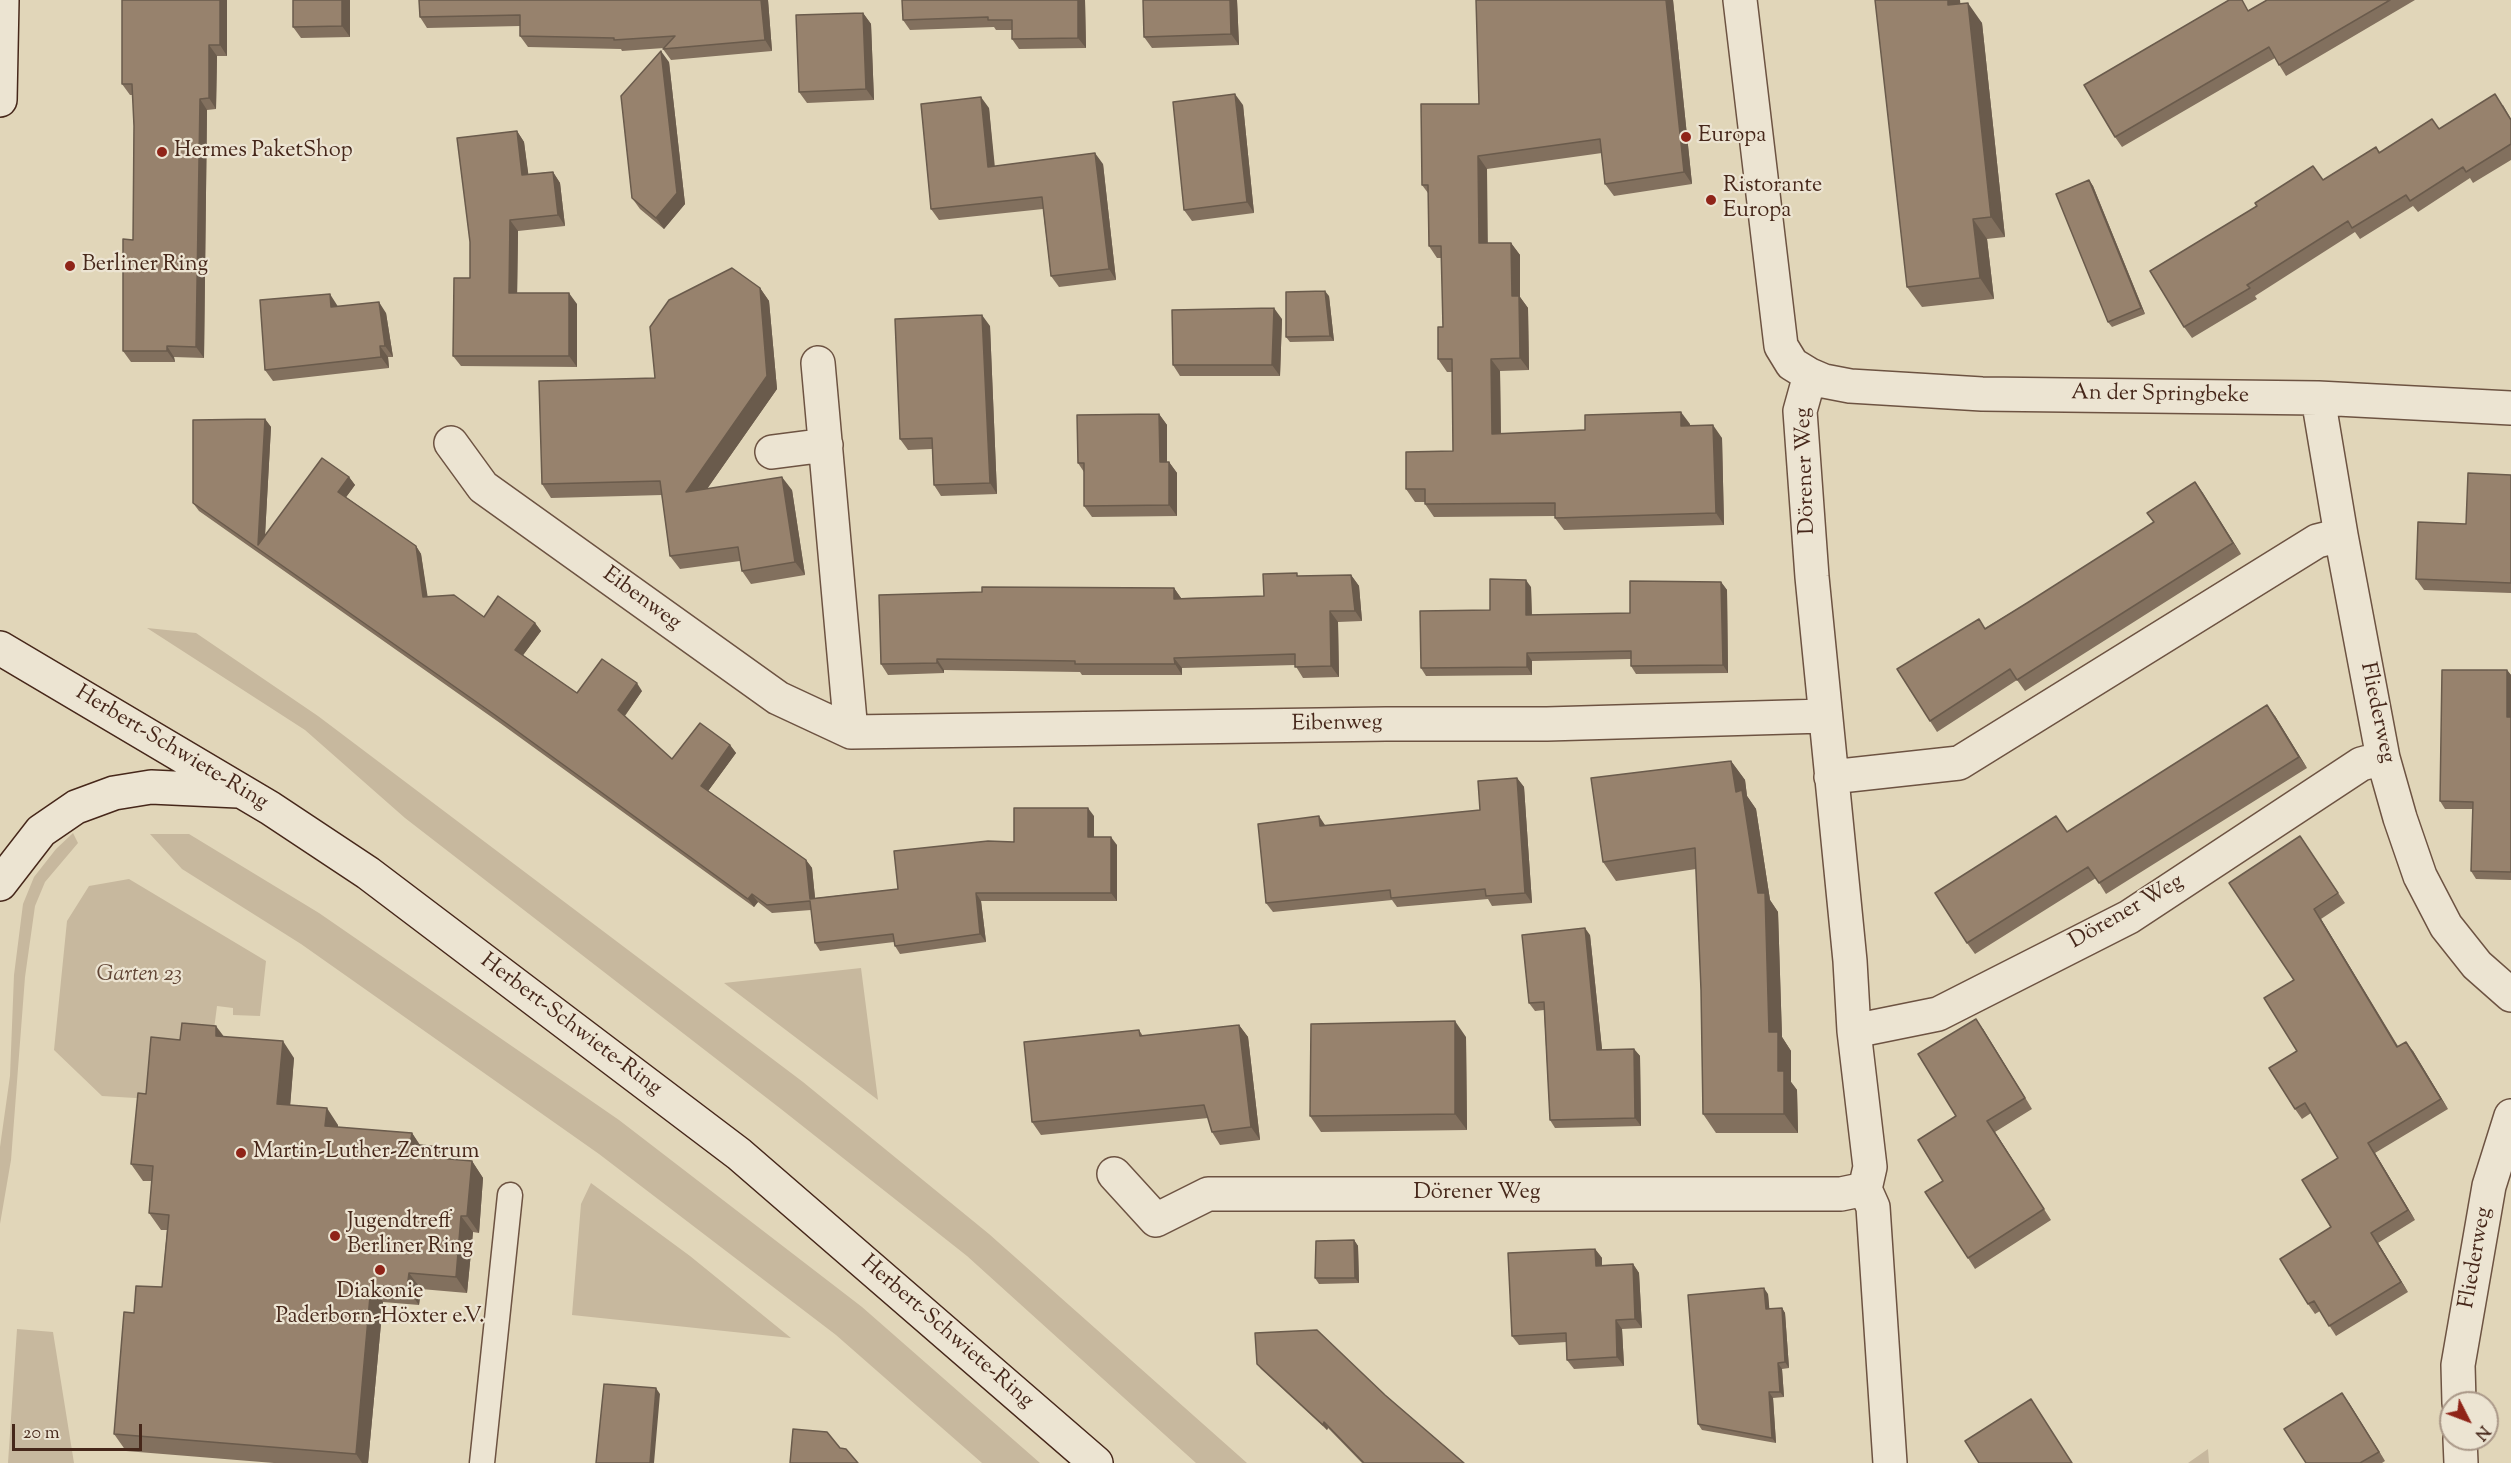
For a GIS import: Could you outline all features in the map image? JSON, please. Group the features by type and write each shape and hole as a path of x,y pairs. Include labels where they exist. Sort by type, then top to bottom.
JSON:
{"street":[{"path":"0,100 2,0"},
{"name":"Dörener Weg","path":"1740,0 1781,346 1792,364 1810,375 1800,411 1824,716 1850,961 1854,1031 1870,1167 1865,1189 1873,1207 1890,1463"},
{"path":"818,363 851,732"},
{"name":"An der Springbeke","path":"1810,375 1824,381 1850,386 1982,394 2318,398 2511,408"},
{"name":"Fliederweg","path":"2318,398 2383,758 2420,876 2446,926 2477,965 2511,995"},
{"name":"Eibenweg","path":"451,443 483,487 778,698 851,732 1386,724 1547,724 1824,716"},
{"path":"772,452 826,445"},
{"path":"1831,777 1959,763 2317,541 2341,535"},
{"name":"Herbert-Schwiete-Ring","path":"0,648 243,792 368,873 739,1154 1096,1463"},
{"name":"Dörener Weg","path":"1854,1031 1938,1014 2129,917 2361,764 2383,758"},
{"path":"0,884 41,831 76,807 114,793 151,787 243,792"},
{"name":"Fliederweg","path":"2459,1391 2458,1365 2489,1186 2511,1116"},
{"name":"Dörener Weg","path":"1114,1174 1156,1220 1208,1194 1841,1194 1865,1189"}],"lane":[{"path":"482,1463 510,1195"}],"green space":[{"path":"147,628 196,633 318,716 803,1082 989,1234 1247,1463 1196,1463 967,1256 405,818 305,730"},
{"path":"73,833 78,843 45,882 35,906 25,977 11,1160 0,1224 0,1147 10,1076 14,975 23,904 34,877 56,849"},
{"path":"150,834 189,834 319,913 619,1120 862,1307 1040,1463 982,1463 836,1335 599,1154 301,944 182,869"},
{"name":"Garten 23","path":"129,879 266,961 260,1016 233,1015 233,1008 217,1006 213,1037 152,1099 102,1096 54,1050 67,921 89,886"},
{"path":"861,968 878,1100 724,983"},
{"path":"591,1183 690,1256 791,1338 572,1315 581,1204"},
{"path":"17,1329 53,1332 74,1463 8,1463"},
{"path":"2208,1449 2209,1463 2188,1463"}],"building":[{"path":"122,0 220,0 220,45 209,45 209,98 200,99 196,347 167,346 167,351 123,351 123,239 133,240 134,126 132,84 122,84"},
{"path":"293,0 342,0 342,26 293,27"},
{"path":"419,0 761,0 765,40 663,49 675,36 614,40 614,38 520,36 520,15 420,17"},
{"path":"902,0 1078,0 1078,38 1012,39 1012,20 988,20 988,17 903,20"},
{"path":"1143,0 1230,0 1231,34 1144,37"},
{"path":"1476,0 1666,0 1684,172 1605,184 1600,139 1478,156 1479,243 1511,243 1512,296 1519,296 1520,358 1491,359 1492,434 1585,430 1585,415 1681,412 1681,426 1713,425 1716,513 1555,518 1555,503 1425,504 1425,489 1406,489 1406,452 1453,451 1452,359 1438,359 1438,327 1443,327 1441,246 1429,246 1428,185 1422,185 1421,104 1479,104"},
{"path":"1875,0 1948,0 1948,5 1968,3 1991,217 1973,219 1980,278 1907,287"},
{"path":"2229,0 2242,0 2248,11 2267,0 2390,0 2279,65 2269,47 2115,137 2084,85"},
{"path":"863,13 866,89 799,92 796,15"},
{"path":"661,51 677,193 656,218 632,198 621,96"},
{"path":"1235,94 1247,202 1184,210 1173,102"},
{"path":"2495,94 2511,120 2511,144 2466,172 2463,167 2410,201 2406,195 2352,228 2348,221 2247,285 2250,288 2184,327 2150,271 2257,206 2255,203 2313,166 2323,180 2376,147 2379,153 2432,119 2439,129"},
{"path":"981,97 988,167 1095,153 1109,269 1051,276 1042,197 931,209 921,104"},
{"path":"517,131 522,175 553,172 558,215 510,220 509,293 569,293 569,356 453,356 454,278 470,278 470,242 457,138"},
{"path":"2089,180 2141,308 2108,322 2056,194"},
{"path":"732,268 760,288 767,376 686,492 782,477 795,562 742,571 738,547 670,556 660,481 542,484 539,381 655,378 650,327 669,300"},
{"path":"1325,291 1330,336 1286,337 1286,292"},
{"path":"330,294 331,307 379,302 385,346 380,346 381,357 265,370 260,300"},
{"path":"1274,308 1272,365 1173,365 1172,310"},
{"path":"982,315 990,483 934,485 932,438 900,439 895,319"},
{"path":"1159,414 1160,462 1169,462 1169,505 1084,506 1084,463 1078,463 1077,415"},
{"path":"265,419 258,545 322,458 349,477 338,492 416,546 423,597 454,595 484,617 498,596 535,623 515,650 577,693 602,659 637,683 618,710 672,759 700,723 730,745 701,786 806,860 810,899 898,889 894,851 988,841 1014,842 1014,808 1088,808 1088,837 1111,837 1111,893 976,893 980,934 895,946 893,934 815,943 810,901 767,905 752,894 748,899 495,715 193,503 193,420"},
{"path":"2468,473 2511,475 2511,583 2416,579 2418,522 2466,524"},
{"path":"2195,482 2233,543 2017,680 2010,669 1930,721 1897,669 1979,619 1985,629 2027,603 2154,522 2147,513"},
{"path":"1297,573 1297,576 1351,575 1355,611 1330,611 1331,666 1295,667 1295,654 1174,658 1175,664 1075,664 1075,661 937,659 937,663 881,664 879,595 982,592 982,587 1174,588 1174,599 1264,596 1263,574"},
{"path":"1490,579 1526,580 1526,615 1630,613 1630,581 1721,582 1723,665 1631,666 1631,651 1527,653 1527,667 1421,668 1420,611 1490,610"},
{"path":"2442,670 2507,670 2507,717 2511,717 2511,872 2471,871 2473,802 2440,801"},
{"path":"2267,705 2299,757 2099,883 2088,867 1967,943 1935,893 2056,816 2067,832"},
{"path":"1731,761 1736,792 1742,790 1758,893 1765,893 1769,1032 1778,1032 1778,1071 1784,1071 1784,1114 1703,1114 1695,848 1603,862 1591,778"},
{"path":"1517,778 1525,893 1486,896 1485,889 1391,898 1390,890 1266,903 1258,824 1319,816 1320,826 1480,810 1478,781"},
{"path":"2300,836 2338,893 2314,909 2397,1047 2406,1042 2441,1099 2368,1143 2408,1210 2371,1233 2401,1282 2329,1326 2314,1301 2308,1304 2280,1259 2331,1227 2302,1180 2338,1158 2305,1103 2295,1109 2269,1068 2297,1051 2264,998 2294,980 2229,883"},
{"path":"1585,928 1597,1050 1634,1049 1635,1118 1550,1120 1544,1002 1529,1003 1522,935"},
{"path":"1976,1019 2025,1098 1987,1121 2044,1209 1968,1258 1925,1192 1943,1181 1918,1140 1956,1116 1918,1054"},
{"path":"1455,1021 1455,1114 1310,1116 1311,1024"},
{"path":"182,1023 216,1026 216,1036 283,1041 277,1104 327,1108 325,1126 412,1133 410,1144 439,1147 438,1158 472,1161 467,1216 461,1216 456,1277 409,1273 407,1288 371,1285 356,1454 114,1434 124,1312 134,1313 136,1286 162,1287 169,1215 149,1213 153,1166 131,1164 138,1093 146,1094 151,1037 180,1040"},
{"path":"1239,1025 1251,1127 1212,1132 1204,1105 1032,1122 1024,1042 1139,1030 1140,1036"},
{"path":"1354,1240 1355,1278 1315,1278 1316,1241"},
{"path":"1595,1249 1596,1266 1633,1264 1635,1319 1616,1320 1617,1357 1567,1360 1566,1333 1512,1336 1508,1253"},
{"path":"1764,1288 1766,1309 1782,1308 1785,1362 1778,1363 1780,1392 1769,1392 1772,1438 1698,1424 1688,1295"},
{"path":"1317,1330 1385,1395 1464,1463 1364,1463 1324,1422 1323,1425 1257,1364 1255,1333"},
{"path":"604,1384 656,1388 650,1463 596,1463"},
{"path":"2342,1393 2379,1452 2360,1463 2306,1463 2284,1429"},
{"path":"2031,1399 2072,1463 1979,1463 1965,1441"},
{"path":"793,1429 827,1432 840,1448 846,1449 858,1463 790,1463"}],"place":[{"name":"Europa","path":"1686,137"},
{"name":"Hermes PaketShop","path":"162,152"},
{"name":"Ristorante Europa","path":"1711,200"},
{"name":"Berliner Ring","path":"70,266"},
{"name":"Martin-Luther-Zentrum","path":"241,1153"},
{"name":"Jugendtreff Berliner Ring","path":"335,1236"},
{"name":"Diakonie Paderborn-Höxter e.V.","path":"380,1270"}]}
